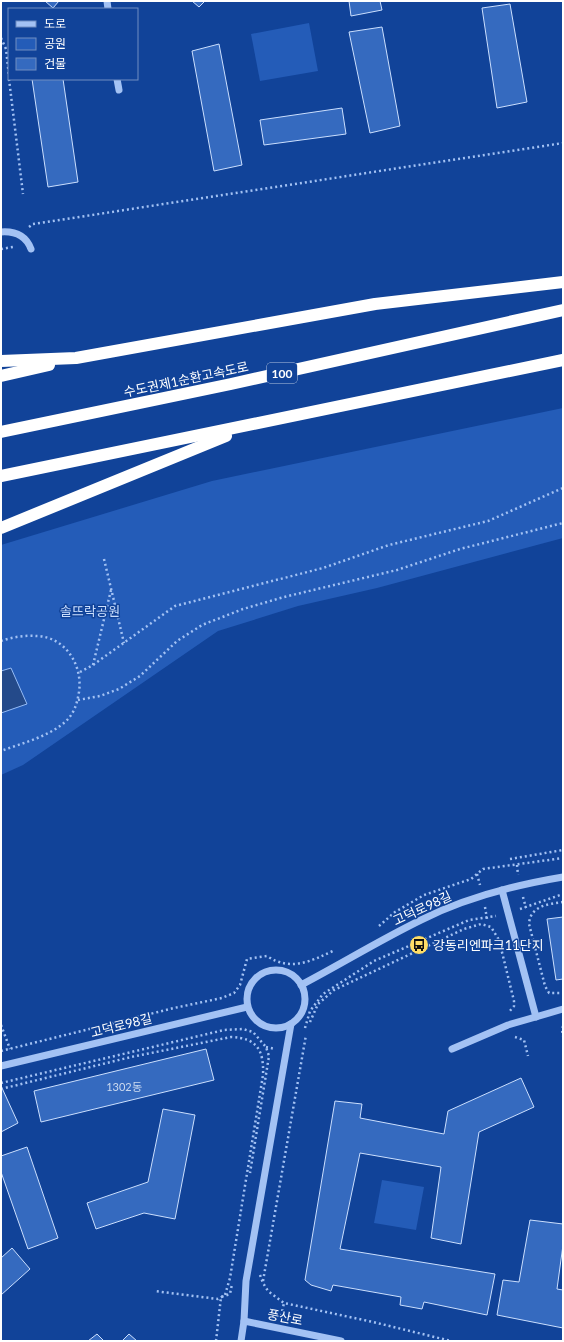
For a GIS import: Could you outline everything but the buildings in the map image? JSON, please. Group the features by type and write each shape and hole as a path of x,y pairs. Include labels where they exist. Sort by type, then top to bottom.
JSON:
{"highway":[{"path":"1,376 76,358 375,304 563,282"},
{"name":"수도권제1순환고속도로","path":"1,432 231,384 563,310"},
{"path":"1,361 76,358"},
{"path":"1,476 563,360"},
{"path":"1,528 253,425"}],"street":[{"path":"117,80 119,90"},
{"path":"1,232 14,233 22,236 31,249"},
{"name":"고덕로98길","path":"301,985 422,919 502,890 563,877"},
{"path":"502,890 536,1017"},
{"path":"267,971 285,972 294,976 301,985 305,1001 303,1010 299,1018 283,1028 264,1027 256,1022 247,1007 246,998 252,981 267,971"},
{"name":"고덕로98길","path":"1,1066 247,1007"},
{"path":"452,1049 508,1025 563,1009"},
{"path":"241,1341 244,1321 246,1281 291,1024"},
{"name":"풍산로","path":"244,1321 341,1341"}],"path":[{"path":"1,38 6,49 8,67"},
{"path":"9,80 23,194"},
{"path":"22,236 33,224 563,143"},
{"path":"80,672 93,665 175,606 323,568 389,545 488,521 563,488"},
{"path":"78,700 100,696 119,689 140,676 177,640 202,625 243,609 284,597 397,570 460,549 563,523"},
{"path":"104,559 124,643"},
{"path":"93,665 111,590"},
{"path":"1,641 38,636 50,639 62,646 70,654 80,672 78,700 75,711 66,722 54,729 1,751"},
{"path":"510,859 563,850"},
{"path":"376,929 395,912 424,895 471,879 483,869 563,858"},
{"path":"526,908 563,894"},
{"path":"563,902 540,907 529,916 528,924 545,986 549,993 563,993"},
{"path":"300,1051 306,1022 310,1012 316,1002 333,986 374,961 469,920 487,919"},
{"path":"310,1022 318,1004 334,990 409,953 464,929 480,924 491,927 496,933 512,992 514,1006 503,1016"},
{"path":"1,1051 174,1008 222,998 234,993 240,985 247,959 267,956 292,966 307,964 337,949"},
{"path":"1,1025 10,1049"},
{"path":"563,1026 563,1036"},
{"path":"1,1083 224,1030 243,1029 253,1032 266,1047 269,1056 230,1294 221,1297 209,1298 154,1291"},
{"path":"306,1035 262,1284 276,1299 284,1303 373,1322 451,1341"},
{"path":"1,1089 231,1036 243,1037 252,1041 263,1055 263,1075 229,1283 225,1295 221,1297 216,1341"},
{"path":"508,1037 520,1038 524,1040 528,1056"}],"green space":[{"path":"309,23 318,71 260,81 251,34"},
{"name":"솔뜨락공원","path":"563,408 563,538 377,588 298,606 218,631 23,765 1,775 1,545 212,481"},
{"path":"382,1180 424,1187 416,1230 374,1223"}],"shaded area":[{"path":"11,668 27,704 1,713 1,671"}],"place":[{"name":"강동리엔파크11단지","path":"419,945"}]}
